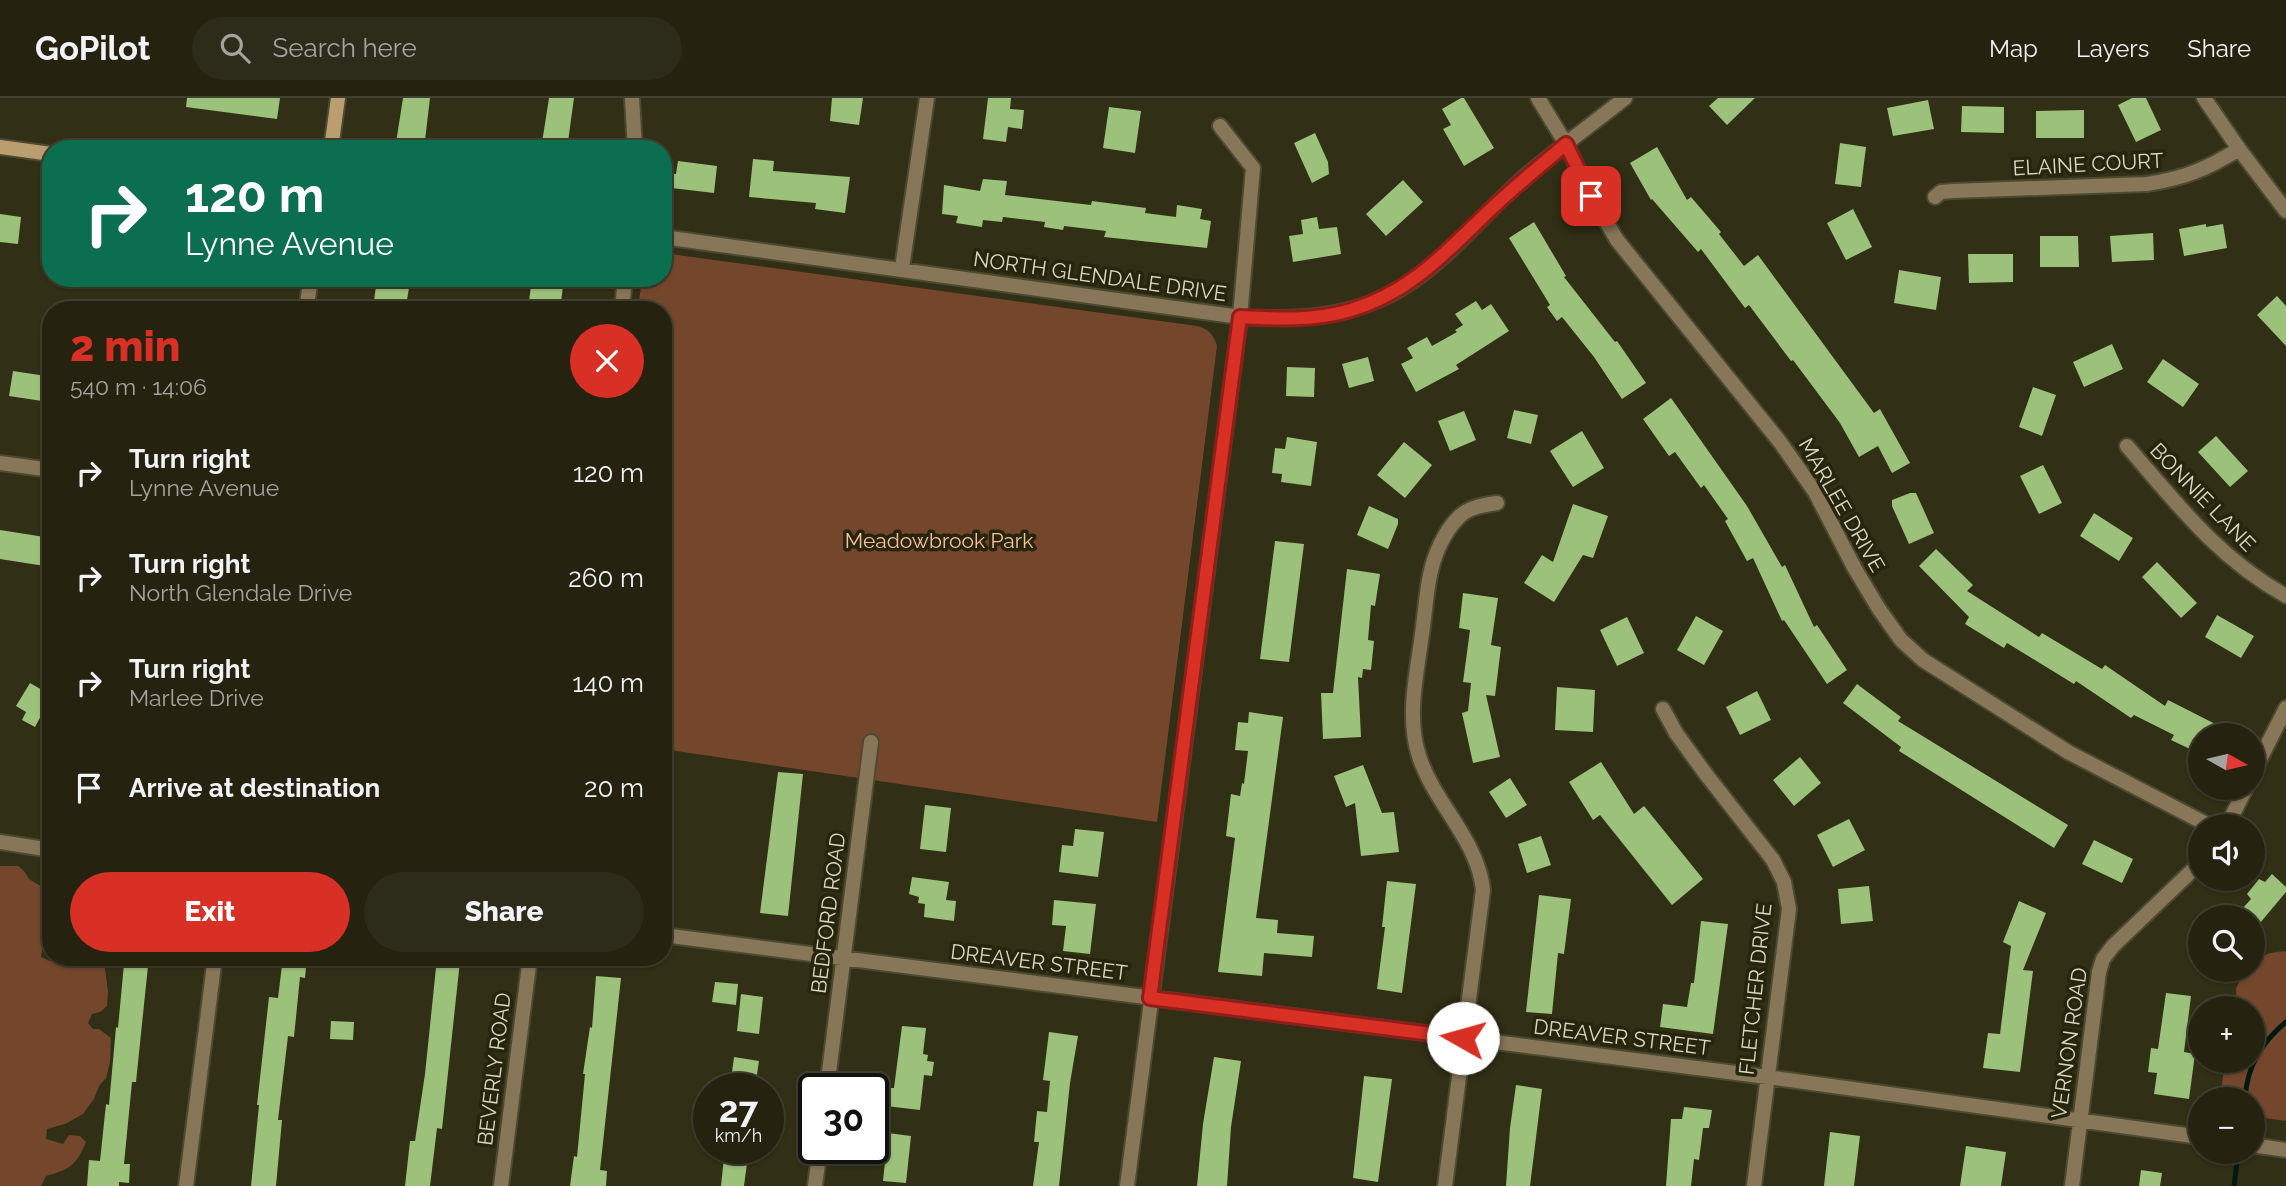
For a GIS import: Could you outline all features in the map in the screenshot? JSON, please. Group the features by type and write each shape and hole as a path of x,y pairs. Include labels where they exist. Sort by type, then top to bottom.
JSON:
{"street":[{"path":"332,140 338,98"},
{"path":"632,98 634,140"},
{"path":"902,268 927,98"},
{"name":"MARLEE DRIVE","path":"1538,98 1566,144 1591,196 1617,240 1780,442 1815,492 1855,569 1879,610 1901,640 1923,660 2068,752 2188,815"},
{"name":"NORTH GLENDALE DRIVE","path":"672,238 1240,317 1287,319 1320,316 1375,302 1404,287 1439,259 1522,180 1625,98"},
{"path":"2204,98 2286,211"},
{"path":"1127,1186 1240,317 1253,167 1220,126"},
{"path":"0,147 42,153"},
{"name":"ELAINE COURT","path":"1935,197 1941,192 1953,191 2147,184 2177,179 2211,166 2239,149"},
{"name":"BONNIE LANE","path":"2127,446 2177,505 2222,550 2258,580 2286,596"},
{"path":"0,463 42,469"},
{"path":"1445,1186 1483,890 1482,876 1476,860 1430,784 1413,734 1413,708 1430,574 1439,548 1448,529 1460,515 1479,506 1497,503"},
{"path":"2265,749 2286,708"},
{"name":"FLETCHER DRIVE","path":"1663,709 1676,733 1705,773 1773,860 1784,882 1789,909 1754,1186"},
{"name":"BEDFORD ROAD","path":"829,1073 872,742"},
{"path":"0,842 42,849"},
{"name":"VERNON ROAD","path":"2072,1186 2099,972 2103,959 2113,946 2188,874"},
{"name":"DREAVER STREET","path":"672,936 1768,1077 2188,1135"},
{"path":"186,1186 214,966"},
{"name":"BEVERLY ROAD","path":"501,1186 529,966"},
{"path":"2265,1147 2286,1150"},
{"path":"815,1186 818,1164"}],"green space":[{"name":"Meadowbrook Park","path":"672,254 1197,326 1210,333 1217,346 1157,822 672,750 672,301 639,301 641,287 672,287"},
{"path":"0,866 18,866 29,879 42,885 42,966 105,966 107,1006 92,1014 88,1023 93,1029 99,1029 111,1038 110,1062 106,1078 83,1114 65,1124 47,1129 46,1139 63,1144 69,1135 80,1136 86,1142 72,1165 46,1176 41,1186 0,1186"},
{"path":"2286,951 2286,1121 2265,1118 2265,1087 2222,1087 2223,1073 2265,1073 2265,996 2236,996 2236,989 2239,982 2265,982 2265,956"}],"building":[{"path":"187,98 280,98 277,119 186,107"},
{"path":"403,98 430,98 425,140 396,140"},
{"path":"549,98 574,98 568,140 542,140"},
{"path":"832,98 863,98 859,125 830,121"},
{"path":"988,98 1011,98 1010,109 1024,110 1022,129 1008,127 1006,142 983,139"},
{"path":"1464,98 1494,148 1464,166 1443,129 1451,125 1442,109"},
{"path":"1718,98 1755,98 1727,125 1709,106"},
{"path":"2132,98 2146,98 2161,130 2136,142 2118,105"},
{"path":"1928,100 1934,129 1893,136 1887,108"},
{"path":"1962,106 2004,107 2004,133 1961,132"},
{"path":"1109,107 1141,111 1135,153 1103,148"},
{"path":"2084,110 2084,138 2036,138 2036,111"},
{"path":"1315,133 1328,162 1329,174 1312,183 1294,143"},
{"path":"1840,143 1866,147 1861,187 1835,184"},
{"path":"1657,147 1687,200 1691,197 1721,232 1719,234 1744,266 1758,255 1874,413 1880,409 1910,463 1892,473 1878,446 1859,457 1840,423 1749,305 1745,308 1701,249 1698,252 1651,200 1630,163"},
{"path":"753,159 774,161 773,171 850,177 845,213 815,209 816,203 749,197"},
{"path":"678,161 717,166 714,193 672,188 672,174 676,174"},
{"path":"983,179 1007,181 1005,195 1091,205 1092,201 1146,208 1145,213 1176,217 1177,205 1202,209 1200,219 1211,221 1207,248 1104,237 1106,231 1064,226 1063,230 1044,227 1045,222 1003,217 1002,222 983,220 982,227 956,223 958,216 942,214 944,185 980,191"},
{"path":"1403,180 1423,202 1386,236 1366,214"},
{"path":"1853,209 1872,247 1846,260 1827,223"},
{"path":"0,214 21,217 18,244 0,242"},
{"path":"1317,217 1319,229 1337,227 1341,254 1293,262 1289,236 1303,234 1301,220"},
{"path":"1534,222 1566,276 1564,277 1615,342 1617,341 1646,383 1622,399 1594,357 1562,317 1557,321 1547,307 1550,305 1509,238"},
{"path":"2206,224 2206,227 2223,224 2227,248 2184,256 2179,229"},
{"path":"2153,233 2154,260 2112,262 2110,236"},
{"path":"2040,236 2078,236 2079,267 2040,267"},
{"path":"1968,254 2013,254 2013,282 1969,283"},
{"path":"1899,270 1941,277 1936,310 1894,303"},
{"path":"376,287 409,287 407,301 374,301"},
{"path":"531,287 563,287 561,301 529,301"},
{"path":"2277,296 2286,306 2286,346 2257,315"},
{"path":"1476,301 1482,310 1491,304 1509,331 1456,365 1459,369 1416,392 1401,364 1413,358 1407,348 1427,337 1432,346 1457,332 1455,330 1463,325 1455,314"},
{"path":"2112,344 2123,369 2084,387 2073,362"},
{"path":"1368,357 1374,381 1349,388 1342,364"},
{"path":"2163,359 2199,384 2183,407 2147,382"},
{"path":"1287,367 1315,368 1314,397 1286,396"},
{"path":"13,371 42,375 42,401 9,396"},
{"path":"2033,387 2056,395 2042,436 2019,427"},
{"path":"1671,398 1747,506 1782,567 1785,565 1814,627 1817,625 1847,670 1827,684 1784,620 1782,621 1753,558 1747,561 1725,521 1728,519 1704,485 1701,488 1675,452 1669,456 1643,419"},
{"path":"1514,410 1538,415 1531,444 1507,438"},
{"path":"1464,411 1476,440 1450,451 1438,421"},
{"path":"1582,431 1604,468 1573,487 1550,451"},
{"path":"2216,436 2248,471 2230,487 2198,452"},
{"path":"1287,437 1317,442 1311,486 1281,482 1282,474 1272,473 1275,448 1285,449"},
{"path":"1404,442 1432,465 1405,498 1377,475"},
{"path":"2043,465 2062,503 2039,514 2020,476"},
{"path":"1916,493 1934,533 1909,544 1892,506 1892,500"},
{"path":"1573,504 1608,516 1593,558 1583,555 1554,602 1524,583 1542,555 1553,562"},
{"path":"1369,506 1398,519 1388,549 1357,535"},
{"path":"2094,513 2133,538 2119,561 2080,536"},
{"path":"0,530 42,537 42,566 0,559"},
{"path":"1275,541 1304,544 1289,662 1260,659"},
{"path":"1936,549 1973,585 1967,591 2039,637 2042,633 2102,669 2105,665 2165,706 2168,700 2213,723 2188,723 2188,748 2171,740 2174,735 2134,715 2131,718 2076,681 2074,684 2007,643 2004,648 1965,624 1969,617 1919,566"},
{"path":"2157,562 2197,603 2181,618 2142,577"},
{"path":"1347,569 1380,574 1375,606 1371,605 1368,640 1374,641 1371,670 1363,669 1362,678 1358,677 1361,737 1323,739 1321,693 1333,693"},
{"path":"1463,593 1498,598 1491,645 1501,647 1495,696 1486,695 1500,757 1473,763 1462,713 1468,711 1471,683 1463,682 1470,630 1459,628"},
{"path":"2217,615 2254,636 2241,658 2205,637"},
{"path":"1696,616 1723,631 1704,665 1677,650"},
{"path":"1627,617 1644,653 1617,666 1600,630"},
{"path":"30,683 42,690 42,716 35,727 22,720 26,712 16,706"},
{"path":"1857,684 1901,717 1898,721 2068,825 2054,848 1899,751 1901,747 1843,703"},
{"path":"1557,687 1595,690 1593,732 1555,730"},
{"path":"1757,691 1771,720 1740,735 1726,707"},
{"path":"1249,712 1283,717 1256,918 1278,920 1277,933 1314,936 1312,957 1264,953 1262,976 1218,972 1235,838 1226,836 1231,794 1240,796 1248,751 1235,750 1238,722 1248,723"},
{"path":"1800,757 1821,783 1794,806 1773,780"},
{"path":"1601,762 1634,814 1644,806 1703,879 1672,905 1600,815 1593,820 1569,782"},
{"path":"1363,765 1382,813 1394,812 1399,852 1361,856 1355,803 1346,807 1334,776"},
{"path":"778,772 803,774 788,916 760,913"},
{"path":"1510,778 1527,805 1506,818 1489,792"},
{"path":"925,805 951,808 946,852 920,849"},
{"path":"1849,819 1865,850 1833,867 1817,835"},
{"path":"1075,829 1104,832 1098,877 1059,872 1062,845 1073,846"},
{"path":"1541,836 1551,865 1527,873 1518,844"},
{"path":"2094,840 2133,859 2122,883 2082,864"},
{"path":"2272,874 2286,887 2286,892 2265,917 2265,905 2246,905 2251,899 2247,894 2249,891 2265,891 2265,882"},
{"path":"912,877 949,882 946,900 956,901 954,921 924,917 925,904 918,903 919,897 909,894"},
{"path":"1387,881 1416,884 1402,993 1377,989 1385,927 1382,927"},
{"path":"1869,886 1873,921 1841,924 1838,889"},
{"path":"1539,895 1571,899 1564,954 1558,953 1552,1014 1526,1012"},
{"path":"1054,900 1096,904 1090,954 1063,951 1066,926 1052,925"},
{"path":"2019,901 2046,913 2023,970 2033,971 2020,1072 1983,1068 1988,1033 2000,1034 2011,946 2003,942"},
{"path":"1701,921 1728,924 1713,1034 1660,1027 1663,1004 1687,1007 1691,983 1694,983"},
{"path":"124,966 148,966 124,1164 130,1164 129,1183 119,1182 119,1186 87,1186 89,1160 100,1161 106,1104 109,1105 116,1027 118,1028"},
{"path":"282,966 306,966 305,978 300,977 294,1037 288,1036 278,1120 282,1120 276,1186 251,1186 269,997 278,998"},
{"path":"436,966 459,966 442,1129 437,1128 430,1186 405,1186 410,1141 415,1141"},
{"path":"596,976 621,978 600,1170 607,1171 606,1186 570,1186 574,1156 577,1157 583,1074 590,1027 592,1028"},
{"path":"715,982 738,984 736,1005 712,1002"},
{"path":"2166,993 2191,996 2188,996 2184,1052 2188,1053 2188,1073 2192,1073 2188,1099 2154,1094 2157,1073 2148,1072 2151,1048 2158,1049"},
{"path":"741,994 763,997 759,1034 737,1031"},
{"path":"331,1021 354,1022 353,1040 330,1039"},
{"path":"902,1026 926,1028 923,1054 928,1055 927,1061 934,1062 932,1076 924,1075 920,1110 889,1106 889,1088 894,1088"},
{"path":"1049,1032 1078,1036 1059,1186 1033,1186 1039,1142 1034,1142 1037,1111 1047,1112 1050,1081 1043,1080"},
{"path":"734,1057 759,1061 757,1073 732,1073"},
{"path":"1214,1057 1241,1061 1231,1127 1227,1186 1197,1186 1203,1124"},
{"path":"1364,1076 1392,1079 1378,1182 1353,1178"},
{"path":"1516,1085 1542,1089 1530,1186 1506,1186"},
{"path":"1684,1107 1712,1110 1709,1128 1703,1128 1699,1160 1694,1159 1691,1186 1666,1186 1671,1119 1682,1119"},
{"path":"1830,1132 1860,1136 1854,1186 1824,1186"},
{"path":"889,1133 911,1136 906,1183 883,1181 885,1164 889,1164"},
{"path":"1966,1146 2006,1152 2001,1186 1960,1186"},
{"path":"723,1164 747,1164 744,1186 721,1186"},
{"path":"2141,1170 2162,1173 2160,1186 2139,1186"}],"waterway":[{"path":"2246,1087 2257,1056 2269,1038 2286,1022"},
{"path":"2234,1186 2237,1164"}],"route":[{"path":"1463,1038 1150,998 1240,317 1287,319 1320,316 1375,302 1404,287 1430,268 1522,180 1566,144 1591,196"}]}
